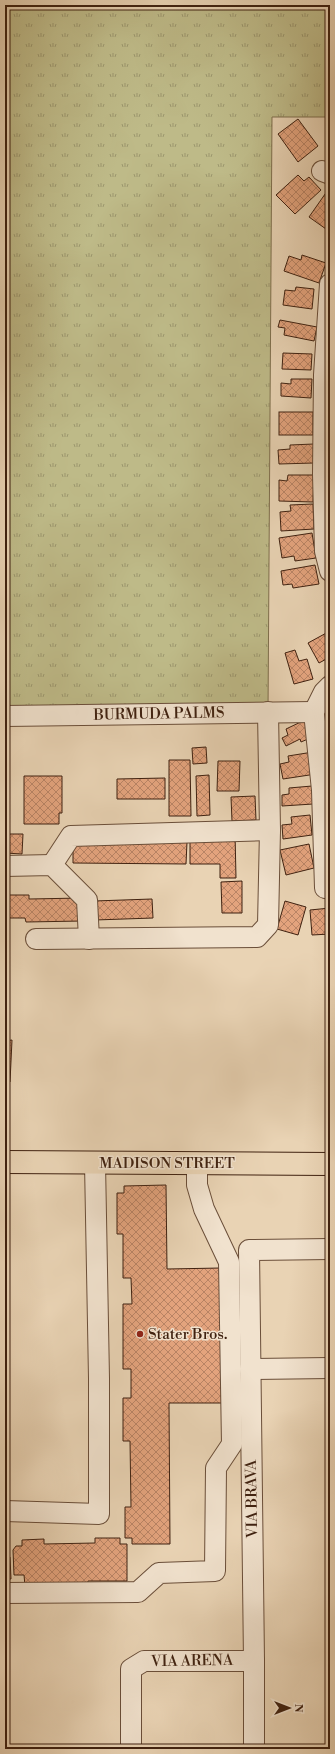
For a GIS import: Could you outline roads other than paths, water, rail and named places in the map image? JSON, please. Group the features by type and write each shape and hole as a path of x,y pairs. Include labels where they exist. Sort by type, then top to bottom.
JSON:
{"main road":[{"name":"MADISON STREET","path":"5,1162 330,1164"}],"lane":[{"path":"330,284 324,375 327,474 325,551 330,571"},
{"path":"330,686 324,692 314,712 326,790 326,888 330,889"},
{"path":"36,939 257,937 268,925 270,830 268,712"},
{"name":"BURMUDA PALMS","path":"5,716 314,712"},
{"path":"52,865 71,836 270,830"},
{"path":"5,866 52,865 87,900 89,939"},
{"path":"5,1511 99,1514 99,1378 95,1163"},
{"path":"5,1593 138,1592 159,1574 215,1571 216,1468 232,1444 229,1262 204,1209 197,1185 197,1163"},
{"name":"VIA BRAVA","path":"254,1749 249,1250 330,1249"},
{"path":"250,1369 330,1368"},
{"name":"VIA ARENA","path":"131,1749 131,1669 144,1661 254,1661"}],"place":[{"name":"Stater Bros.","path":"140,1334"}]}
